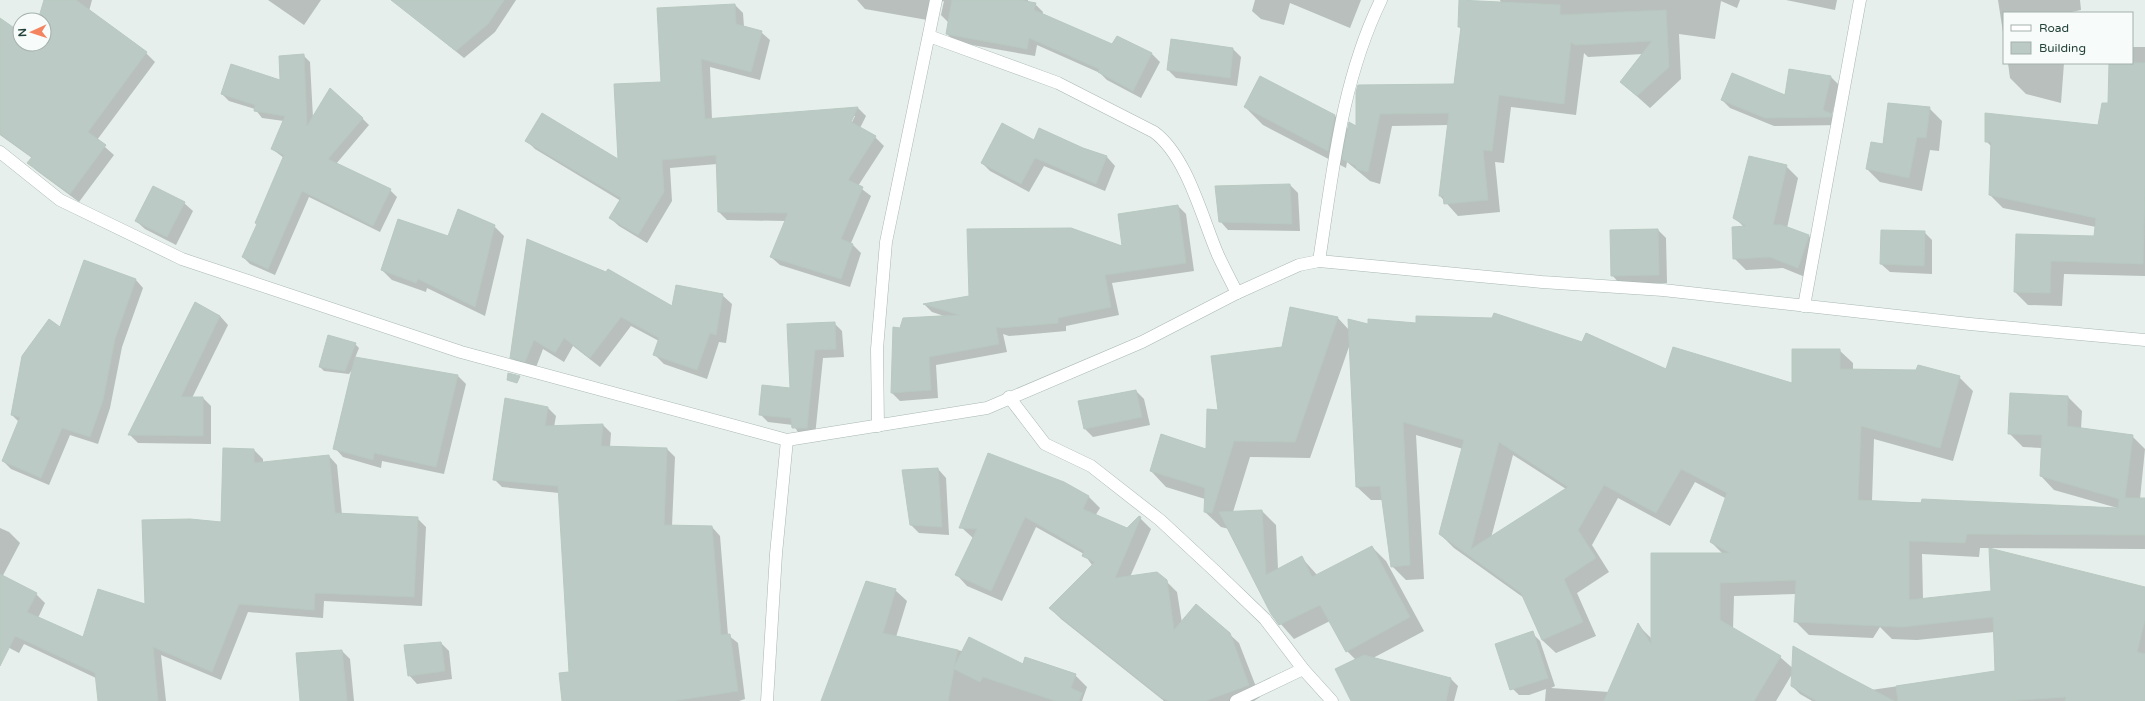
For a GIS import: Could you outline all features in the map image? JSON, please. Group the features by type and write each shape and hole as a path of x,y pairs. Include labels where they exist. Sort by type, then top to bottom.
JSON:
{"street":[{"path":"878,426 877,349 886,242 936,0"},
{"path":"1319,261 1344,107 1357,56 1381,0"},
{"path":"1804,306 1860,0"},
{"path":"929,36 1058,83 1154,132 1165,140 1175,156 1201,210 1218,254 1237,293"},
{"path":"0,152 60,200 182,260 460,352 787,440 987,408 1009,397 1142,342 1237,293 1299,265 1319,261 1542,282 1663,290 1804,306 2145,340"},
{"path":"1009,397 1045,444 1091,466 1177,535 1265,619 1303,669 1332,701"},
{"path":"767,701 775,561 787,440"},
{"path":"1236,701 1303,669"}],"building":[{"path":"44,0 76,0 147,52 88,132 106,145 70,194 27,163 32,157 0,134 0,18 12,26 12,52 52,52 52,12 40,12"},
{"path":"391,0 504,0 488,24 456,51"},
{"path":"952,0 1020,0 1036,3 1034,10 1112,44 1117,36 1152,53 1133,91 1098,72 1099,69 1029,38 1027,49 946,34"},
{"path":"1459,0 1560,5 1560,15 1666,10 1669,67 1637,96 1620,82 1652,41 1575,45 1571,42 1564,104 1499,95 1492,151 1483,150 1488,200 1444,204 1443,196 1439,196 1449,113 1380,114 1368,172 1356,169 1356,166 1342,159 1349,122 1356,126 1356,92 1358,85 1454,84 1461,27 1458,27"},
{"path":"735,4 736,24 762,31 751,72 701,59 705,119 858,107 851,122 876,136 848,180 863,187 841,239 853,244 841,279 770,257 788,213 718,212 716,155 662,160 664,192 638,235 609,218 621,198 525,141 542,113 618,159 614,84 661,82 657,8"},
{"path":"1171,39 1233,48 1230,78 1167,70"},
{"path":"304,54 307,126 330,88 363,118 328,159 391,189 373,226 302,191 268,269 242,257 257,224 255,223 284,155 271,149 285,116 254,111 255,105 221,94 231,64 280,80 279,56"},
{"path":"2145,63 2145,186 2143,264 2051,261 2050,293 2014,292 2016,234 2094,236 2096,218 1989,195 1991,142 1985,142 1985,113 2098,125 2102,103 2108,103 2109,64"},
{"path":"1789,69 1831,76 1823,110 1832,114 1831,117 1765,118 1721,100 1732,73 1785,95"},
{"path":"1260,76 1335,115 1328,151 1244,107"},
{"path":"1888,103 1930,107 1926,138 1917,137 1909,178 1866,169 1871,142 1883,144"},
{"path":"1002,123 1034,140 1039,128 1083,148 1107,156 1096,184 1035,158 1021,184 981,163"},
{"path":"1749,156 1787,165 1773,225 1782,225 1809,235 1798,268 1770,257 1733,259 1732,227 1746,226 1733,218"},
{"path":"1290,184 1292,224 1219,222 1215,186"},
{"path":"153,186 185,202 167,237 135,221"},
{"path":"1178,205 1186,263 1105,275 1111,307 1058,318 1058,323 1000,328 996,327 999,344 929,357 931,390 891,393 893,327 900,328 903,318 959,315 923,304 969,296 967,229 1071,228 1122,246 1118,214"},
{"path":"458,209 495,225 475,307 418,279 416,283 381,270 398,219 448,236"},
{"path":"1658,229 1659,275 1611,276 1610,230"},
{"path":"1881,230 1925,231 1924,266 1880,264"},
{"path":"527,239 606,272 608,269 672,306 676,285 723,294 716,335 710,333 697,370 653,355 659,338 621,317 590,358 564,338 555,353 534,340 525,362 510,358"},
{"path":"84,260 136,279 115,339 103,400 90,437 62,428 41,478 2,461 20,417 11,415 22,356 49,319 60,327"},
{"path":"195,302 220,316 181,397 203,397 203,436 128,435"},
{"path":"1290,307 1338,317 1295,442 1234,441 1212,513 1204,512 1205,488 1150,471 1161,434 1206,449 1207,409 1218,410 1211,356 1282,347"},
{"path":"1494,313 1582,342 1586,333 1666,369 1673,347 1792,383 1792,349 1840,349 1840,369 1916,370 1918,365 1960,376 1940,448 1861,426 1858,500 1921,503 1922,499 2118,508 2119,499 2040,476 2042,435 2008,434 2010,393 2068,396 2067,426 2133,435 2125,498 2145,498 2145,535 1967,534 1965,543 1909,541 1909,600 1991,591 1989,548 2145,587 2145,620 2137,652 2145,654 2145,701 2065,701 2066,697 2006,701 1898,701 1896,686 1995,671 1993,617 1902,627 1794,622 1796,580 1720,583 1720,620 1781,656 1754,701 1604,701 1638,623 1651,644 1651,553 1730,553 1710,542 1727,493 1681,469 1656,513 1604,485 1578,530 1596,558 1564,579 1583,622 1542,640 1521,593 1439,534 1464,440 1403,422 1410,565 1391,567 1380,486 1356,487 1348,319 1368,324 1368,319 1416,323 1416,316 1492,318","holes":["1499,442 1568,487 1471,549"]},
{"path":"835,322 836,349 815,350 807,428 792,428 791,418 759,415 762,385 790,388 787,324"},
{"path":"328,335 356,343 345,371 319,367"},
{"path":"355,357 458,375 436,467 374,453 373,460 333,449"},
{"path":"508,373 520,376 517,383 507,380"},
{"path":"1136,390 1142,417 1084,429 1078,401"},
{"path":"505,398 548,407 545,426 603,424 601,446 667,448 664,525 712,526 721,635 730,634 738,691 672,701 562,701 559,673 569,672 558,486 493,480"},
{"path":"223,448 254,449 254,463 329,455 335,513 418,517 414,597 315,593 314,610 239,604 212,672 153,647 158,701 98,701 95,673 15,636 0,666 0,574 37,593 27,612 83,637 98,589 145,604 142,520 190,519 221,522"},
{"path":"988,453 1064,482 1089,496 1083,509 1127,528 1139,516 1141,517 1115,578 1157,572 1167,580 1174,630 1196,604 1230,633 1249,685 1205,701 1170,701 1162,698 1049,608 1095,562 1082,556 1084,551 1025,517 991,591 955,575 977,529 959,528"},
{"path":"938,468 942,527 910,525 902,470"},
{"path":"1262,510 1266,575 1302,556 1312,577 1372,546 1410,617 1346,652 1320,605 1279,625 1271,614 1219,512"},
{"path":"866,581 896,589 883,633 958,650 954,667 969,637 1023,664 1025,657 1076,674 1071,688 1082,693 1079,701 1056,701 983,677 980,682 954,669 948,701 821,701"},
{"path":"1533,631 1548,678 1510,690 1495,644"},
{"path":"441,642 445,671 408,676 404,645"},
{"path":"1793,646 1894,701 1817,701 1791,686"},
{"path":"342,650 347,701 300,701 296,653"},
{"path":"1364,655 1451,678 1446,701 1351,701 1335,669"}]}
